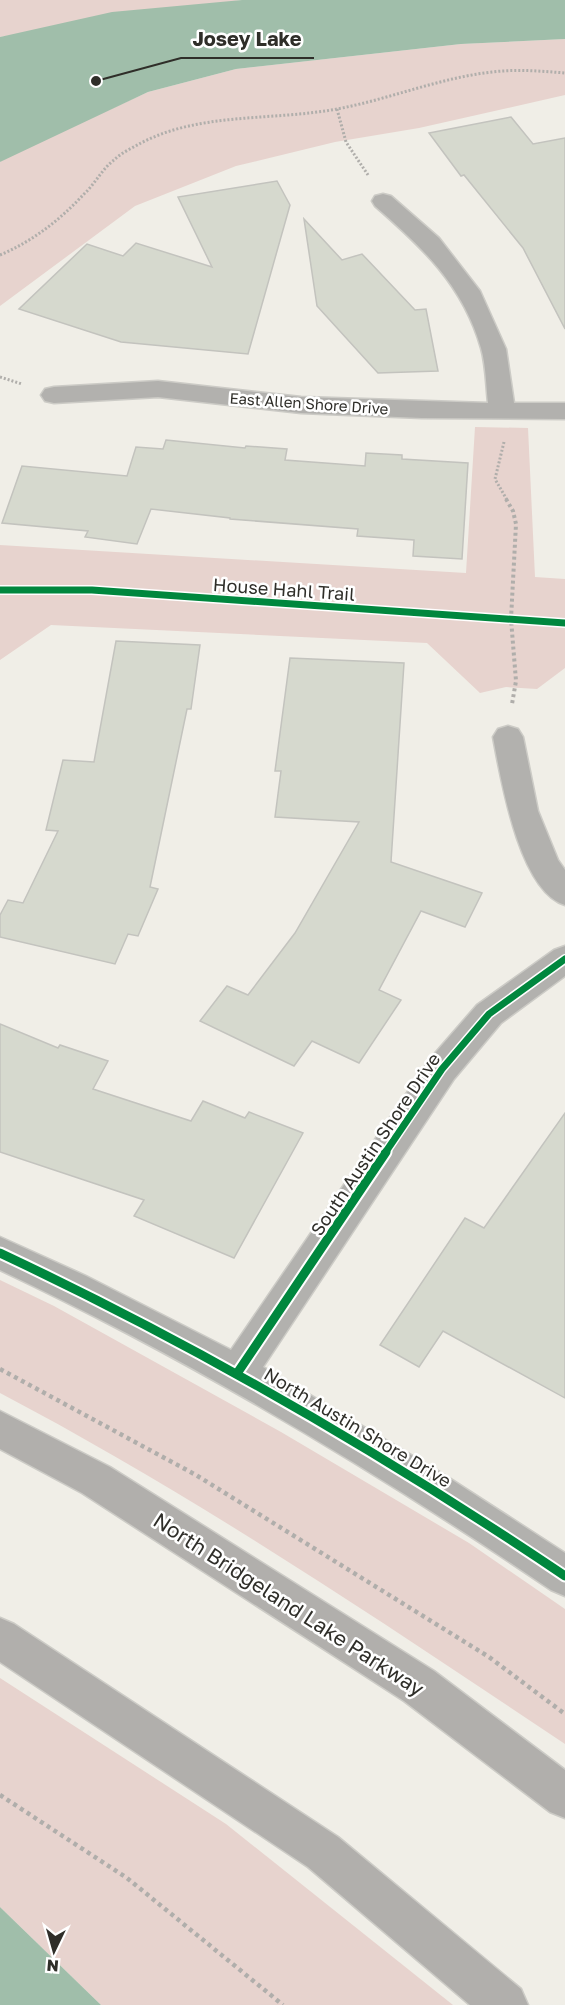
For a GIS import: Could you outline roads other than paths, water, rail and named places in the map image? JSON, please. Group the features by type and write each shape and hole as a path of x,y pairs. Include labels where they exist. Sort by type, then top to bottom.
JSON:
{"main road":[{"name":"North Bridgeland Lake Parkway","path":"0,1429 96,1480 418,1686 565,1797"},
{"path":"0,1638 323,1852 505,2005"}],"street":[{"path":"383,201 431,243 468,291 494,350 502,411"},
{"name":"East Allen Shore Drive","path":"54,395 158,389 300,405 565,411"},
{"path":"508,737 523,811 544,865 565,893"},
{"name":"South Austin Shore Drive","path":"238,1372 442,1069 489,1014 565,959"},
{"name":"North Austin Shore Drive","path":"0,1253 238,1372 486,1522 565,1576"}],"place":[{"name":"Josey Lake","path":"96,81"}]}
